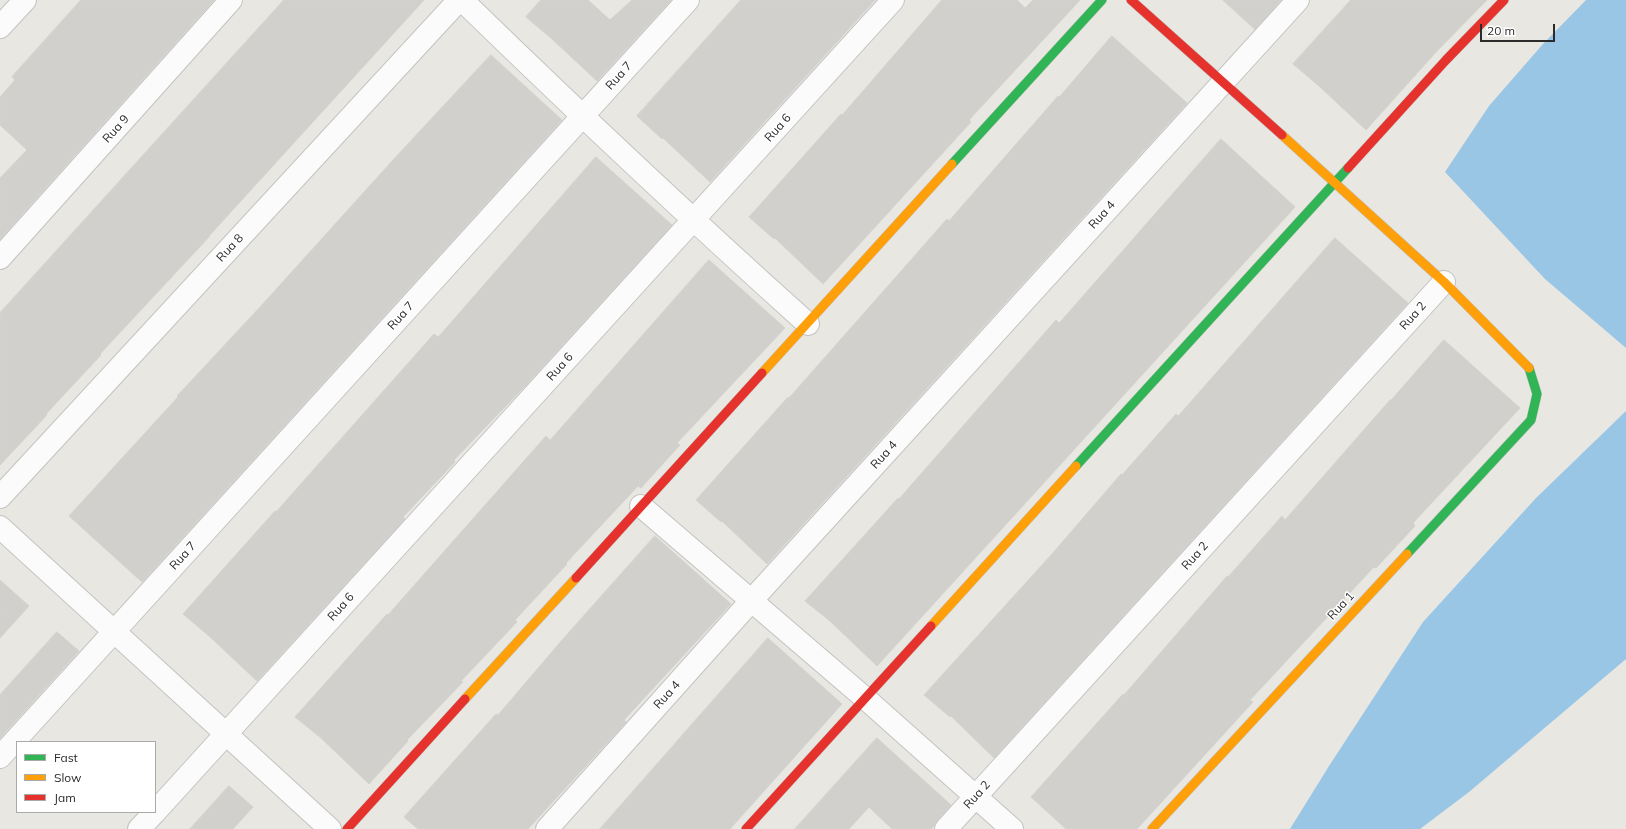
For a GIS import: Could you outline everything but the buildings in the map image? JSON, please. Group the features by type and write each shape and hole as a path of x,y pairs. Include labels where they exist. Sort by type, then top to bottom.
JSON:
{"street":[{"path":"0,27 25,0"},
{"name":"Rua 9","path":"0,258 231,0"},
{"path":"461,0 582,117 693,221 808,324"},
{"name":"Rua 8","path":"0,497 461,0"},
{"name":"Rua 7","path":"0,757 688,0"},
{"name":"Rua 6","path":"156,811 894,0"},
{"path":"346,829 1102,0"},
{"path":"1131,0 1223,81 1444,282"},
{"name":"Rua 4","path":"547,829 751,601 1298,0"},
{"path":"746,829 866,699 1446,60 1504,0"},
{"name":"Rua 1","path":"1152,829 1531,420 1536,394 1529,366 1444,282"},
{"name":"Rua 2","path":"946,829 1444,282"},
{"path":"641,506 866,699 1012,829"},
{"path":"0,527 330,829"},
{"name":"Rua 6","path":"139,829 154,813"}],"water":[{"path":"1586,0 1626,0 1626,348 1545,279 1445,172 1489,106 1543,44"},
{"path":"1626,411 1626,659 1469,792 1420,829 1290,829 1329,766 1423,622 1536,498"}],"traffic: fast":[{"path":"952,164 1102,0"},
{"path":"1076,466 1348,168"},
{"path":"1407,554 1531,420 1537,394 1529,368"}],"traffic: slow":[{"path":"1282,135 1444,282 1529,368"},
{"path":"762,373 952,164"},
{"path":"931,626 1076,466"},
{"path":"1152,829 1407,554"},
{"path":"465,699 576,578"}],"traffic: jam":[{"path":"1131,0 1282,135"},
{"path":"1348,168 1446,60 1504,0"},
{"path":"576,578 762,373"},
{"path":"746,829 931,626"},
{"path":"347,829 465,699"}]}
